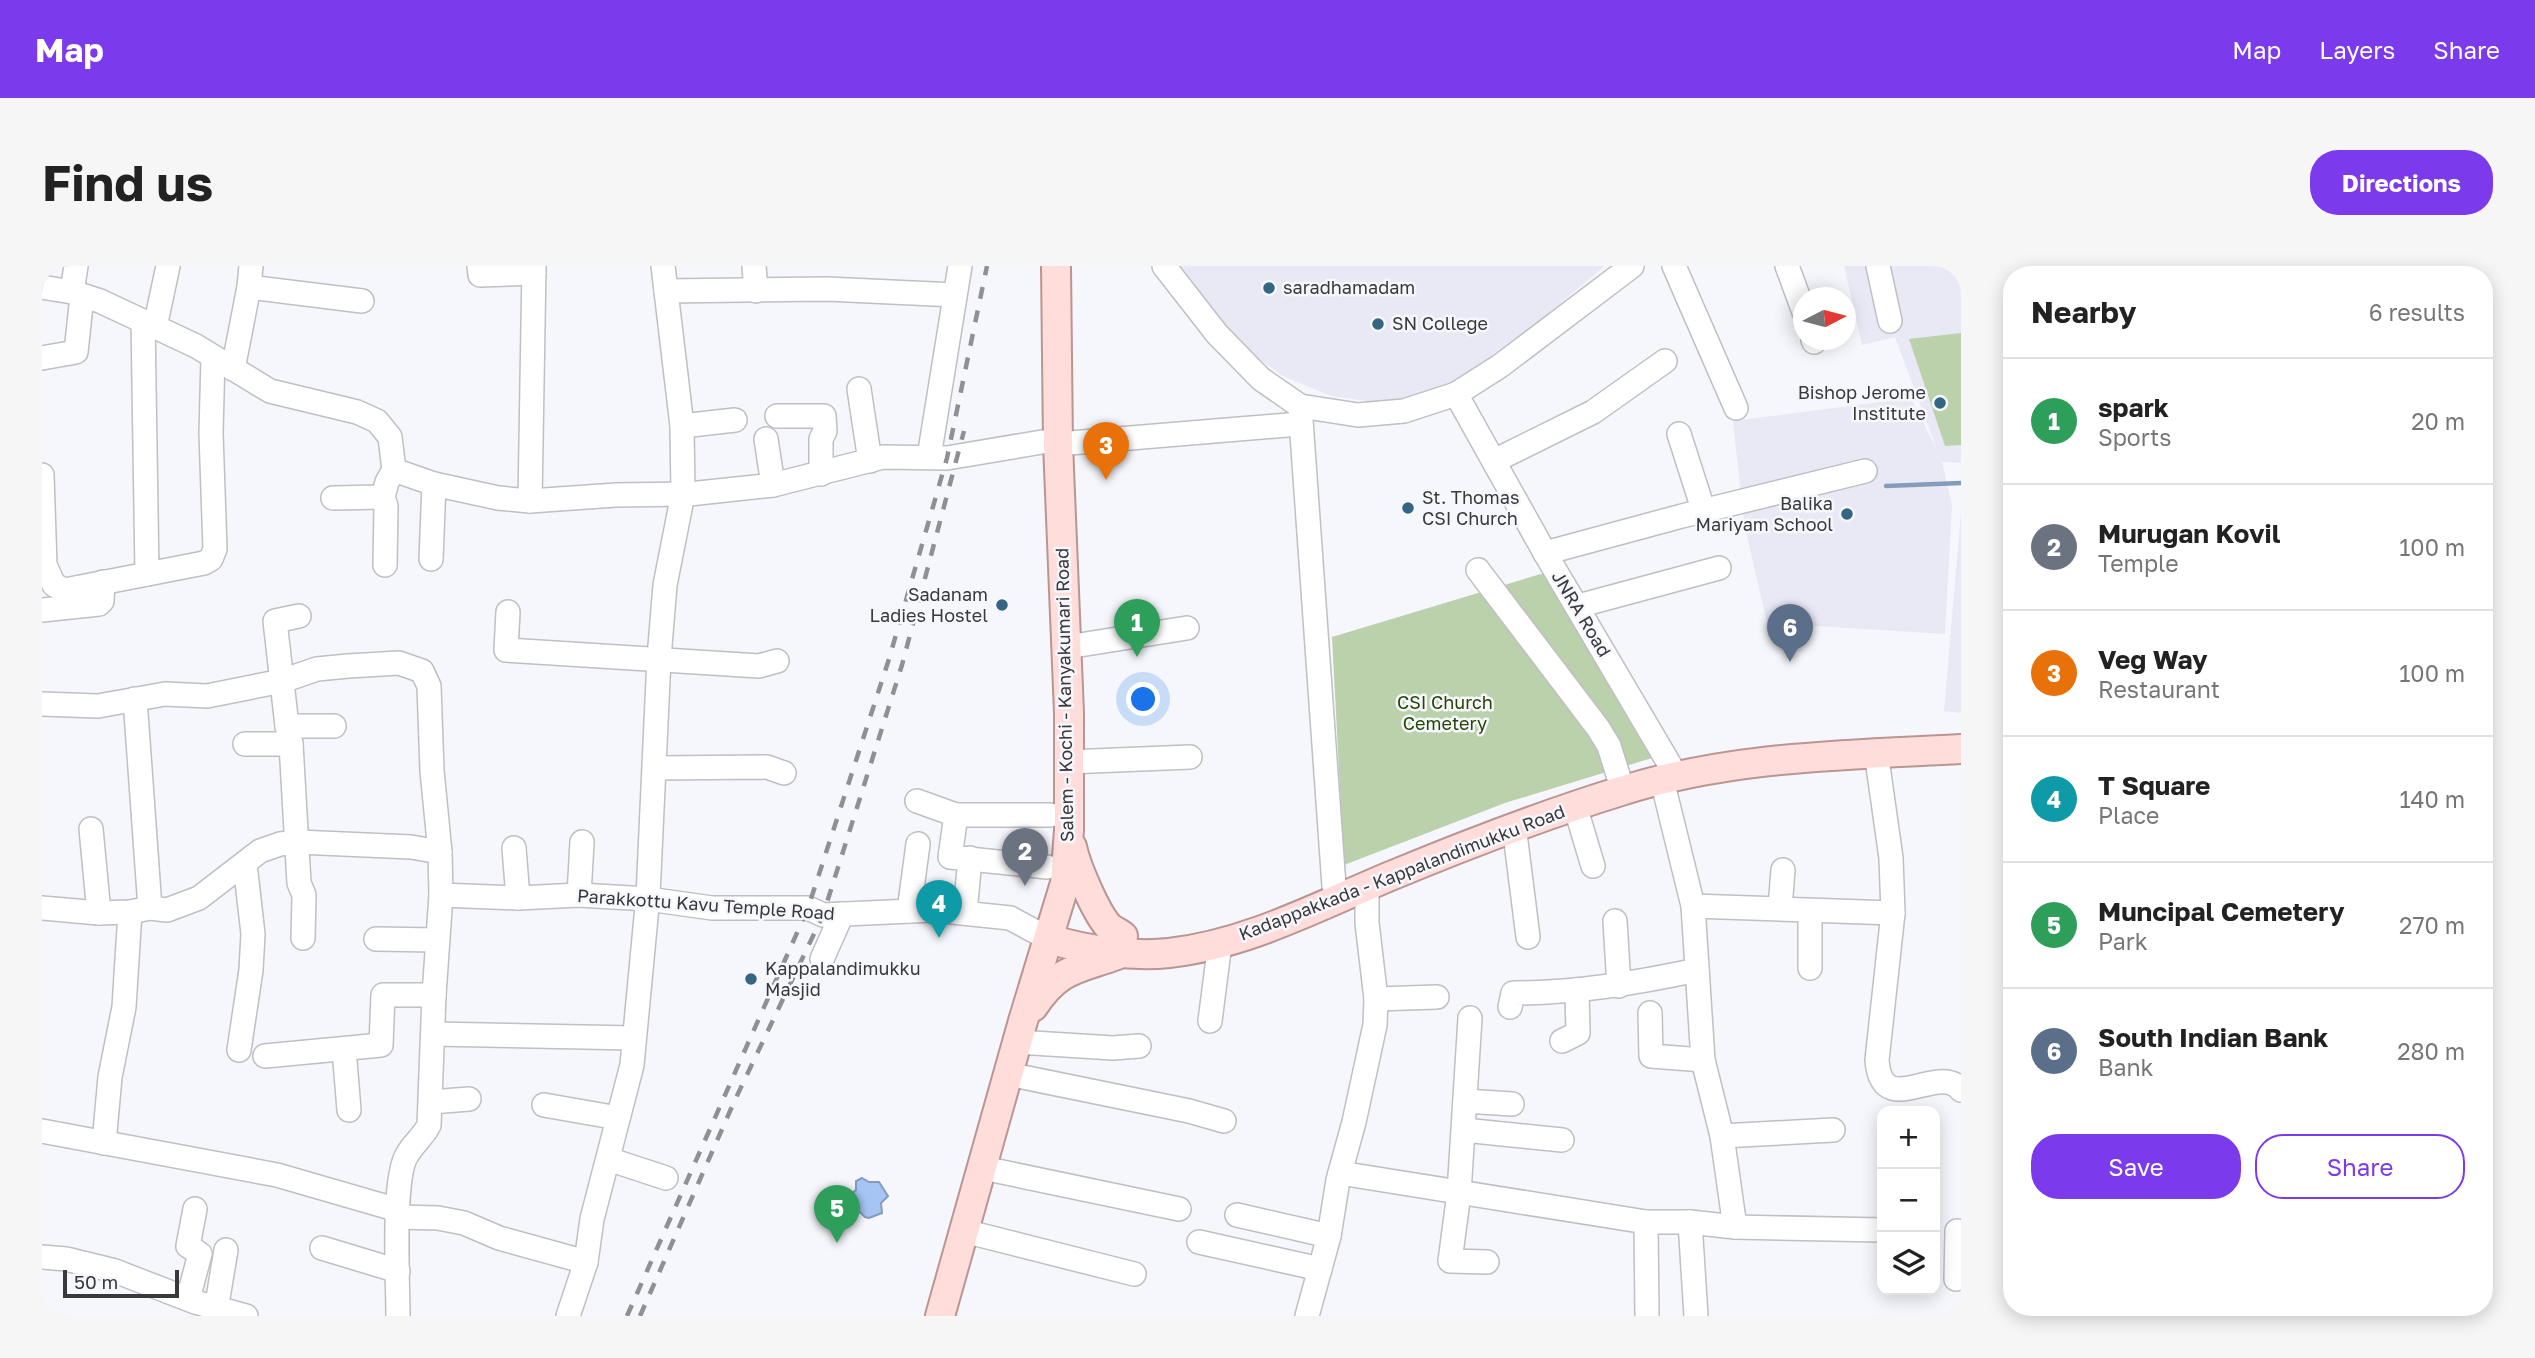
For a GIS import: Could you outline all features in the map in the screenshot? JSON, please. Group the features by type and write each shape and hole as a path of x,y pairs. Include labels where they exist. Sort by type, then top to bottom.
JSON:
{"main road":[{"path":"1038,266 1050,443 1050,629 1060,823 1045,879 1051,930"},
{"name":"Salem - Kochi - Kanyakumari Road","path":"940,1316 1065,883 1060,823 1068,762 1067,646 1050,443 1056,266"},
{"name":"Kadappakkada - Kappalandimukku Road","path":"1051,930 1169,953 1220,943 1297,918 1367,886 1514,826 1666,773 1789,746 1920,734 1961,734"},
{"name":"Kadappakkada - Kappalandimukku Road","path":"1123,944 1176,942 1274,914 1504,811 1619,778 1802,757 1961,748"},
{"path":"1020,1032 1049,985 1062,974 1123,944 1101,915 1082,878 1060,823"}],"street":[{"path":"42,358 76,352 76,266"},
{"path":"147,574 149,324 168,266"},
{"path":"479,266 480,275 534,270 530,501"},
{"path":"568,1316 586,1262 592,1219 632,1065 648,899 665,585 683,494 682,426 663,266"},
{"path":"754,266 756,291"},
{"path":"929,457 960,266"},
{"path":"1164,266 1216,334 1300,415 1335,886"},
{"path":"394,470 433,484 498,498 530,501 683,494 773,485 883,457 947,458 1050,443 1300,415 1358,415 1404,411 1456,394 1500,366 1632,266"},
{"path":"1674,266 1736,408"},
{"path":"1787,266 1795,287"},
{"path":"1878,266 1890,321"},
{"path":"233,369 250,276 362,301"},
{"path":"42,286 100,301 196,346 270,391 357,412 377,421 390,437 394,470 383,497 386,506 385,565"},
{"path":"666,291 827,289 955,295"},
{"path":"42,475 48,574 54,585 65,590 204,563 211,559 215,549 211,433 213,357"},
{"path":"1494,461 1593,412 1665,361"},
{"path":"859,389 870,461"},
{"name":"JNRA Road","path":"1456,394 1545,553 1578,606 1666,773 1693,906 1703,1059 1722,1136 1735,1227"},
{"path":"777,416 824,416 821,474"},
{"path":"682,426 735,420"},
{"path":"1679,434 1704,512"},
{"path":"766,439 773,485"},
{"path":"1545,553 1865,471"},
{"path":"431,559 433,484"},
{"path":"333,498 383,497"},
{"path":"1578,606 1719,568"},
{"path":"1478,570 1598,728 1609,746 1619,778"},
{"path":"42,610 99,604 102,601 103,582"},
{"path":"508,612 506,650 760,666 777,661"},
{"path":"299,616 275,621 289,735 299,883 304,895 303,938"},
{"path":"1067,646 1187,628"},
{"path":"42,704 98,706 165,694 207,695 282,681 317,669 348,666 399,663 422,671 429,686 441,895 429,1125 423,1137 406,1156 400,1179 398,1316"},
{"path":"104,1143 110,1077 140,910 135,699"},
{"path":"245,744 334,726"},
{"path":"1876,752 1891,858 1894,913 1877,1060 1878,1074 1885,1085 1898,1090 1944,1082 1957,1085 1961,1090"},
{"path":"1068,762 1190,757"},
{"path":"655,768 767,767 784,773"},
{"path":"918,800 956,815 1060,823"},
{"path":"1575,806 1593,866"},
{"path":"956,815 950,857 1047,867"},
{"path":"1514,826 1528,937"},
{"path":"91,829 99,912"},
{"path":"42,908 99,912 167,910 199,898 260,851 280,844 298,842 411,847 440,852"},
{"path":"579,895 582,842"},
{"path":"909,911 918,844"},
{"path":"514,848 519,898"},
{"path":"965,913 970,858"},
{"path":"239,1050 251,970 253,934 245,864"},
{"path":"1780,908 1783,870"},
{"path":"1307,1316 1329,1236 1340,1173 1375,1025 1376,999 1367,923 1367,886"},
{"name":"Parakkottu Kavu Temple Road","path":"441,895 519,898 579,895 648,899 712,908 808,908 823,915 933,910 1010,918 1051,930"},
{"path":"1693,906 1894,913"},
{"path":"1810,912 1810,968"},
{"path":"822,959 842,914"},
{"path":"1615,921 1619,986"},
{"path":"376,939 437,940"},
{"path":"1210,1021 1220,943"},
{"path":"1510,1007 1513,993 1619,986 1698,970"},
{"path":"1562,1041 1578,1033 1577,990"},
{"path":"265,1056 381,1045 383,995 434,995"},
{"path":"1376,999 1437,998"},
{"path":"1650,1013 1651,1056 1703,1059"},
{"path":"1470,1018 1459,1193 1450,1261 1487,1262"},
{"path":"1020,1032 1113,1048 1139,1046"},
{"path":"433,1034 634,1038"},
{"path":"344,1049 349,1110"},
{"path":"1008,1074 1189,1111 1224,1121"},
{"path":"431,1102 469,1099"},
{"path":"1465,1101 1513,1104"},
{"path":"544,1105 618,1118"},
{"path":"1464,1129 1562,1140"},
{"path":"1722,1136 1833,1130"},
{"path":"42,1131 277,1175 398,1214 464,1223 499,1238 586,1262"},
{"path":"608,1159 666,1178"},
{"path":"984,1167 1178,1209"},
{"path":"1340,1173 1646,1222 1877,1230"},
{"path":"188,1300 200,1254 188,1245 195,1209"},
{"path":"1237,1215 1329,1236"},
{"path":"1646,1222 1647,1316"},
{"path":"1690,1222 1696,1316"},
{"path":"964,1231 1134,1274"},
{"path":"1951,1231 1956,1279"},
{"path":"1199,1242 1320,1269"},
{"path":"322,1248 398,1270"},
{"path":"215,1312 226,1250"},
{"path":"42,1257 65,1259 115,1271 215,1312 246,1316"}],"shaded area":[{"name":"SN College","path":"1179,266 1605,266 1454,392 1381,403 1331,396 1283,376 1230,338"},
{"name":"Balika Mariyam School","path":"1844,266 1961,266 1961,463 1942,462 1952,505 1945,634 1767,623 1744,523 1733,421 1911,398 1937,450 1895,337 1862,345 1856,319 1856,287 1849,287"},
{"path":"1961,511 1961,713 1944,711"}],"green space":[{"path":"1961,333 1961,445 1945,446 1909,339"},
{"name":"CSI Church Cemetery","path":"1544,573 1652,758 1505,803 1344,865 1332,637"}],"water":[{"path":"862,1178 869,1182 879,1182 888,1196 881,1203 882,1213 869,1218 860,1212 855,1213 853,1203 849,1199 849,1195 856,1190 856,1181"}],"waterway":[{"path":"1886,486 1961,483"}],"railway":[{"path":"627,1316 808,908 889,659 947,458 987,266"},
{"path":"640,1316 734,1102 823,915 902,665 964,431"}],"place":[{"name":"saradhamadam","path":"1269,288"},
{"name":"SN College","path":"1378,324"},
{"name":"Bishop Jerome Institute","path":"1940,403"},
{"name":"Veg Way","path":"1106,480"},
{"name":"St. Thomas CSI Church","path":"1408,508"},
{"name":"Balika Mariyam School","path":"1847,514"},
{"name":"Sadanam Ladies Hostel","path":"1002,605"},
{"name":"spark","path":"1137,657"},
{"name":"South Indian Bank","path":"1790,662"},
{"name":"Murugan Kovil","path":"1025,886"},
{"name":"T Square","path":"939,938"},
{"name":"Kappalandimukku Masjid","path":"751,979"},
{"name":"Muncipal Cemetery","path":"837,1243"}]}
